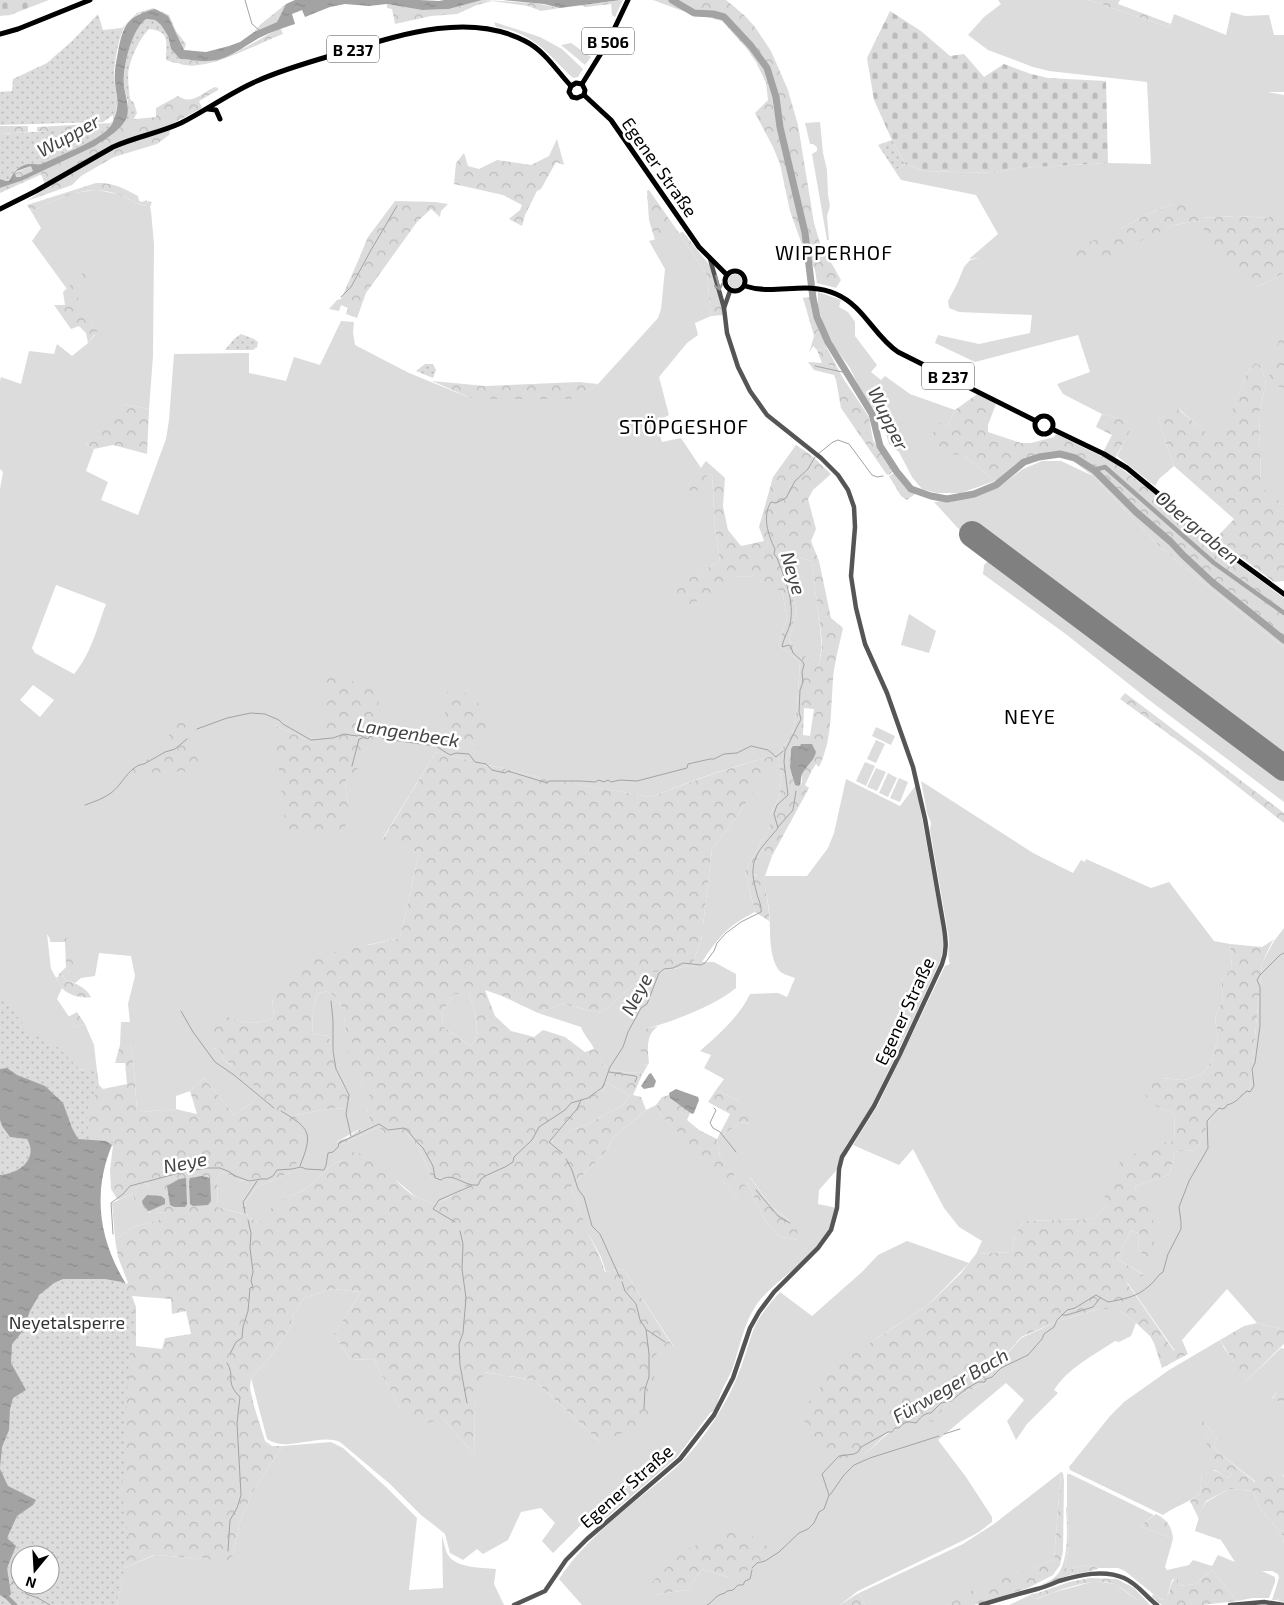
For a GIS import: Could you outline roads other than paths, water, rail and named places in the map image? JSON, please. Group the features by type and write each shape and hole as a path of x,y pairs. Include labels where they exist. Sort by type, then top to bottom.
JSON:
{"main road":[{"path":"0,34 18,29 90,0"},
{"name":"B 506","path":"582,84 612,34 628,0"},
{"name":"B 237","path":"0,209 36,191 113,147 179,124 256,81 311,61 423,30 448,28 489,30 511,36 526,42 546,57 571,86"},
{"path":"576,83 582,84 585,88 584,95 577,98 572,97 569,92 571,86 576,83"},
{"name":"Egener Straße","path":"584,95 611,120 687,230 710,259 727,275"},
{"path":"205,109 212,108 216,110 220,119"},
{"path":"734,271 741,272 745,277 745,286 739,291 730,290 725,284 727,275 734,271"},
{"name":"B 237","path":"745,286 762,290 799,287 819,288 834,292 861,311 886,342 898,352 1036,421"},
{"path":"1043,416 1048,417 1053,423 1052,429 1047,433 1041,433 1036,426 1036,421 1043,416"},
{"path":"1052,429 1104,454 1127,468 1195,524 1213,542 1284,594"}],"street":[{"path":"710,259 724,308"},
{"name":"Egener Straße","path":"514,1605 545,1590 566,1560 587,1539 680,1459 714,1415 733,1378 750,1328 759,1312 774,1292 818,1248 831,1230 837,1208 838,1172 842,1156 874,1106 945,956 944,928 920,792 909,754 887,693 865,644 856,608 851,576 855,527 854,507 848,490 838,475 822,458 767,415 750,391 740,371 726,333 724,308 730,290"},
{"path":"981,1605 1070,1578 1101,1574 1114,1575 1130,1581 1157,1605"},
{"path":"1230,1605 1264,1602 1284,1605"}],"water":[{"path":"295,0 482,0 449,9 422,10 387,4 369,6 345,4 330,7 305,17 302,10 292,14 295,24 259,38 221,59 204,61 180,59 171,49 168,36 161,25 155,20 146,19 136,32 126,60 124,87 128,113 119,129 95,146 21,181 0,188 0,179 9,181 15,172 20,167 26,164 42,164 69,152 97,137 111,126 117,107 115,74 122,35 128,23 138,15 155,9 168,16 184,50 206,52 240,42 254,32 277,22 286,4","holes":["31,166 33,171 20,177 16,177 15,173"]},
{"path":"503,0 621,0 560,8 544,4"},
{"path":"801,744 812,744 816,752 814,758 802,774 799,786 795,785 790,768 791,749 793,746 800,746"},
{"name":"Neyetalsperre","path":"7,1068 17,1075 45,1086 63,1103 78,1139 106,1141 112,1145 102,1181 101,1216 110,1250 126,1284 105,1279 63,1279 54,1283 39,1295 22,1332 12,1344 11,1363 26,1390 13,1398 10,1409 9,1430 2,1447 0,1468 0,1175 14,1172 20,1168 29,1159 31,1153 27,1139 10,1137 0,1120 0,1069"},
{"path":"651,1073 656,1081 654,1087 644,1089 641,1086"},
{"path":"676,1089 698,1097 699,1100 694,1113 692,1114 670,1098 669,1093"},
{"path":"202,1176 210,1178 211,1201 208,1205 193,1206 190,1204 189,1181 190,1178"},
{"path":"186,1178 187,1204 185,1207 170,1205 167,1186 179,1179"},
{"path":"147,1195 161,1196 165,1199 165,1204 149,1211 142,1201"},
{"path":"0,1469 8,1486 36,1500 33,1505 17,1516 7,1538 15,1545 10,1545 10,1561 7,1568 10,1595 6,1599 0,1595"}],"waterway":[{"path":"245,0 252,24 259,30"},
{"name":"Wupper","path":"672,0 694,13 713,14 724,17 751,46 767,68 776,97 780,127 805,233 817,317 828,342 872,414 880,446 911,489 947,499 974,494 996,485 1024,462 1039,457 1060,454 1075,458 1094,470 1136,512 1171,542 1212,582 1284,640"},
{"path":"341,297 351,287 397,206"},
{"path":"815,366 847,373"},
{"name":"Neye","path":"818,454 838,440 849,444 872,475 877,477 883,476"},
{"name":"Neye","path":"113,1234 111,1203 130,1186 206,1168 220,1168 249,1181 267,1179 273,1176 277,1170 301,1167 324,1170 328,1153 333,1152 339,1143 379,1124 388,1130 404,1128 408,1131 423,1148 433,1166 435,1178 441,1180 450,1177 468,1184 478,1185 485,1176 513,1162 514,1157 532,1140 539,1127 565,1110 571,1103 588,1098 603,1087 610,1067 623,1047 628,1032 641,1008 647,1004 659,973 664,969 673,968 683,963 701,965 705,963 714,951 717,943 726,933 741,922 761,912 754,879 754,863 760,850 778,828 774,814 777,805 788,795 784,762 785,751 801,719 799,712 800,690 803,682 802,672 804,665 793,653 789,645 782,647 790,624 791,607 786,582 774,554 775,549 770,538 766,519 771,502 776,503 786,498 795,481 808,469 815,457"},
{"name":"Obergraben","path":"1094,470 1105,467 1214,563 1284,613"},
{"name":"Neye","path":"889,474 895,469"},
{"name":"Langenbeck","path":"197,729 227,718 251,713 265,714 279,720 311,740 333,738 344,734 359,735 368,739 376,735 385,739 436,746 450,755 456,753 469,754 475,762 486,764 492,770 505,773 508,771 547,783 549,781 637,781 687,768 688,764 714,759 724,754 737,753 751,746 768,750 776,757 783,751"},
{"path":"352,766 359,739 363,738"},
{"name":"Langenbeck","path":"85,805 111,793 134,768 175,749 187,739"},
{"path":"778,827 793,810 796,791"},
{"name":"Fürweger Bach","path":"752,1568 757,1563 765,1561 779,1552 799,1533 808,1529 814,1523 819,1512 824,1509 829,1495 822,1474 839,1456 858,1452 861,1447 888,1432 892,1432 904,1423 916,1423 924,1415 931,1413 941,1403 951,1401 978,1382 985,1382 986,1379 992,1377 1001,1368 1028,1355 1044,1334 1054,1327 1057,1320 1067,1310 1075,1308 1096,1295 1108,1302 1125,1299 1144,1290 1163,1272 1168,1254 1181,1229 1179,1207 1189,1181 1208,1148 1207,1121 1219,1108 1225,1108 1247,1091 1250,1092 1254,1086 1252,1069 1255,1063 1260,1026 1260,987 1257,980 1284,953"},
{"path":"331,1001 333,1051 336,1069 349,1095 346,1114 351,1136"},
{"path":"181,1011 193,1032 215,1062 274,1108"},
{"path":"609,1072 635,1076 637,1077 635,1082"},
{"path":"562,1153 549,1142 577,1109 581,1100"},
{"path":"714,1108 716,1110 710,1123 736,1152"},
{"path":"281,1111 304,1128 307,1133 307,1146 300,1166"},
{"path":"566,1159 578,1189 584,1197 592,1226 600,1234 620,1278"},
{"path":"245,1213 243,1202 257,1181"},
{"path":"455,1222 433,1209 439,1200 471,1186"},
{"path":"756,1190 778,1216 790,1223"},
{"path":"230,1354 236,1342 242,1338 248,1311 250,1288 253,1287 251,1281 253,1272 250,1248 251,1233 248,1220"},
{"path":"460,1231 463,1244 462,1269 466,1298 463,1333 459,1344 460,1365 467,1403"},
{"path":"622,1282 625,1291 636,1304 640,1320 646,1329 649,1377 645,1389 644,1409"},
{"path":"1062,1315 1093,1307 1100,1298"},
{"path":"647,1330 665,1342"},
{"path":"227,1363 231,1372 232,1387 240,1397 237,1423 241,1495 237,1508 230,1520 228,1551"},
{"path":"944,1434 960,1429"},
{"path":"830,1495 844,1475 854,1465 939,1436"},
{"name":"Fürweger Bach","path":"707,1605 718,1596 733,1590 738,1585 743,1585 745,1581 750,1579 752,1570"},
{"path":"29,1595 50,1605"},
{"path":"8,1598 15,1605"}],"district":[{"name":"WIPPERHOF","path":"834,252"},
{"name":"STÖPGESHOF","path":"684,426"},
{"name":"NEYE","path":"1030,716"}]}
